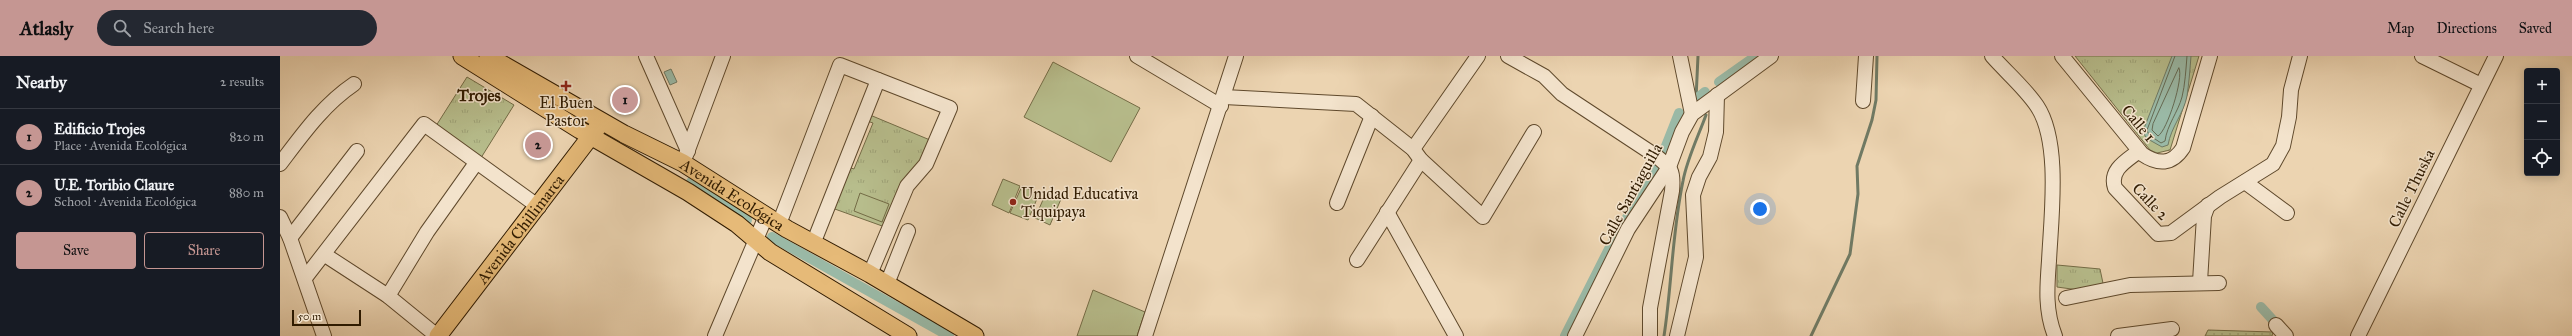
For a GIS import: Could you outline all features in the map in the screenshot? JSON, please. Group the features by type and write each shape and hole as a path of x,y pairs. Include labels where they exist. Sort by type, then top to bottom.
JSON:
{"main road":[{"name":"Avenida Ecológica","path":"462,56 504,67 601,121 686,157 772,220 813,244 870,274 975,336"},
{"name":"Avenida Ecológica","path":"488,56 592,136 688,192 737,224 757,241 825,287 908,336"},
{"name":"Avenida Chillimarca","path":"438,336 592,136 601,121"}],"street":[{"path":"646,56 686,157"},
{"path":"686,157 723,56"},
{"path":"1138,56 1222,102 1356,104 1417,155 1483,217 1534,132"},
{"path":"1145,336 1236,56"},
{"path":"1356,260 1387,212 1417,155 1478,56"},
{"path":"1508,56 1544,76 1562,94 1656,156 1669,167 1673,174 1672,191 1650,308 1650,336"},
{"path":"1680,56 1696,110"},
{"name":"Calle Santiaguilla","path":"1575,336 1628,229 1669,167 1682,132 1696,110 1772,56"},
{"path":"1863,101 1866,56"},
{"path":"1992,56 2037,106 2051,146 2052,212 2047,300 2050,323 2055,336"},
{"name":"Calle 1","path":"2062,56 2139,151 2151,160 2159,162 2169,162 2178,156 2183,148 2210,56"},
{"name":"Calle 2","path":"2139,151 2115,173 2113,180 2115,188 2158,234 2171,233 2208,206 2273,164 2280,154 2300,56"},
{"path":"2422,56 2481,85"},
{"name":"Calle Thuska","path":"2358,336 2496,56"},
{"path":"715,336 757,241 772,220 840,65 950,108 926,164 907,186 870,274"},
{"path":"813,244 878,80"},
{"path":"280,164 316,117 340,93 354,84"},
{"path":"1677,336 1696,257 1693,195 1699,177 1710,157 1716,132 1715,96"},
{"path":"1337,203 1372,116"},
{"path":"305,278 325,255 424,124 476,164 538,207"},
{"path":"290,238 357,151"},
{"path":"388,296 427,232 476,164"},
{"path":"2245,182 2287,213"},
{"path":"2197,282 2204,216 2208,206"},
{"path":"1387,212 1456,336"},
{"path":"280,217 290,238 305,278 324,336"},
{"path":"2185,222 2194,226 2198,232 2197,282"},
{"path":"887,284 908,231"},
{"path":"325,255 388,296 438,336"},
{"path":"2066,298 2130,285 2197,282 2219,283"},
{"path":"2276,325 2286,336"},
{"path":"2118,336 2172,329"}],"green space":[{"path":"2075,56 2199,56 2170,150 2157,153 2150,150"},
{"path":"1053,62 1140,108 1111,162 1024,117"},
{"path":"467,77 514,105 479,161 434,129"},
{"path":"870,115 930,140 922,160 885,227 832,208 848,167 854,169 873,123 867,121"},
{"path":"1003,179 1020,186 1009,213 992,205"},
{"path":"1022,186 1039,194 1028,220 1010,213"},
{"path":"860,193 889,204 882,222 854,211"},
{"path":"1046,193 1061,199 1050,225 1035,218"},
{"path":"2057,265 2100,269 2104,288 2086,291 2057,287"},
{"path":"1093,290 1145,312 1137,336 1077,336"},
{"path":"2208,330 2273,332 2272,336 2205,336"}],"water":[{"path":"2172,56 2191,56 2187,96 2168,145 2162,147 2146,138 2143,131"},
{"path":"671,69 677,82 670,85 664,72"}],"waterway":[{"path":"1696,99 1698,56"},
{"path":"1719,82 1756,56"},
{"path":"1811,336 1850,254 1858,194 1857,166 1872,120 1876,100 1877,56"},
{"path":"1690,104 1705,92"},
{"path":"1664,151 1679,113"},
{"path":"1664,336 1679,200 1690,156 1706,115"},
{"path":"1565,336 1611,245 1659,163"},
{"path":"691,182 747,220"},
{"path":"772,237 949,336"},
{"path":"2261,307 2281,329"}],"place":[{"name":"El Buen Pastor","path":"566,86"},
{"name":"Edificio Trojes","path":"625,100"},
{"name":"U.E. Toribio Claure","path":"538,145"},
{"name":"Unidad Educativa Tiquipaya","path":"1013,202"}],"district":[{"name":"Trojes","path":"479,95"}]}
